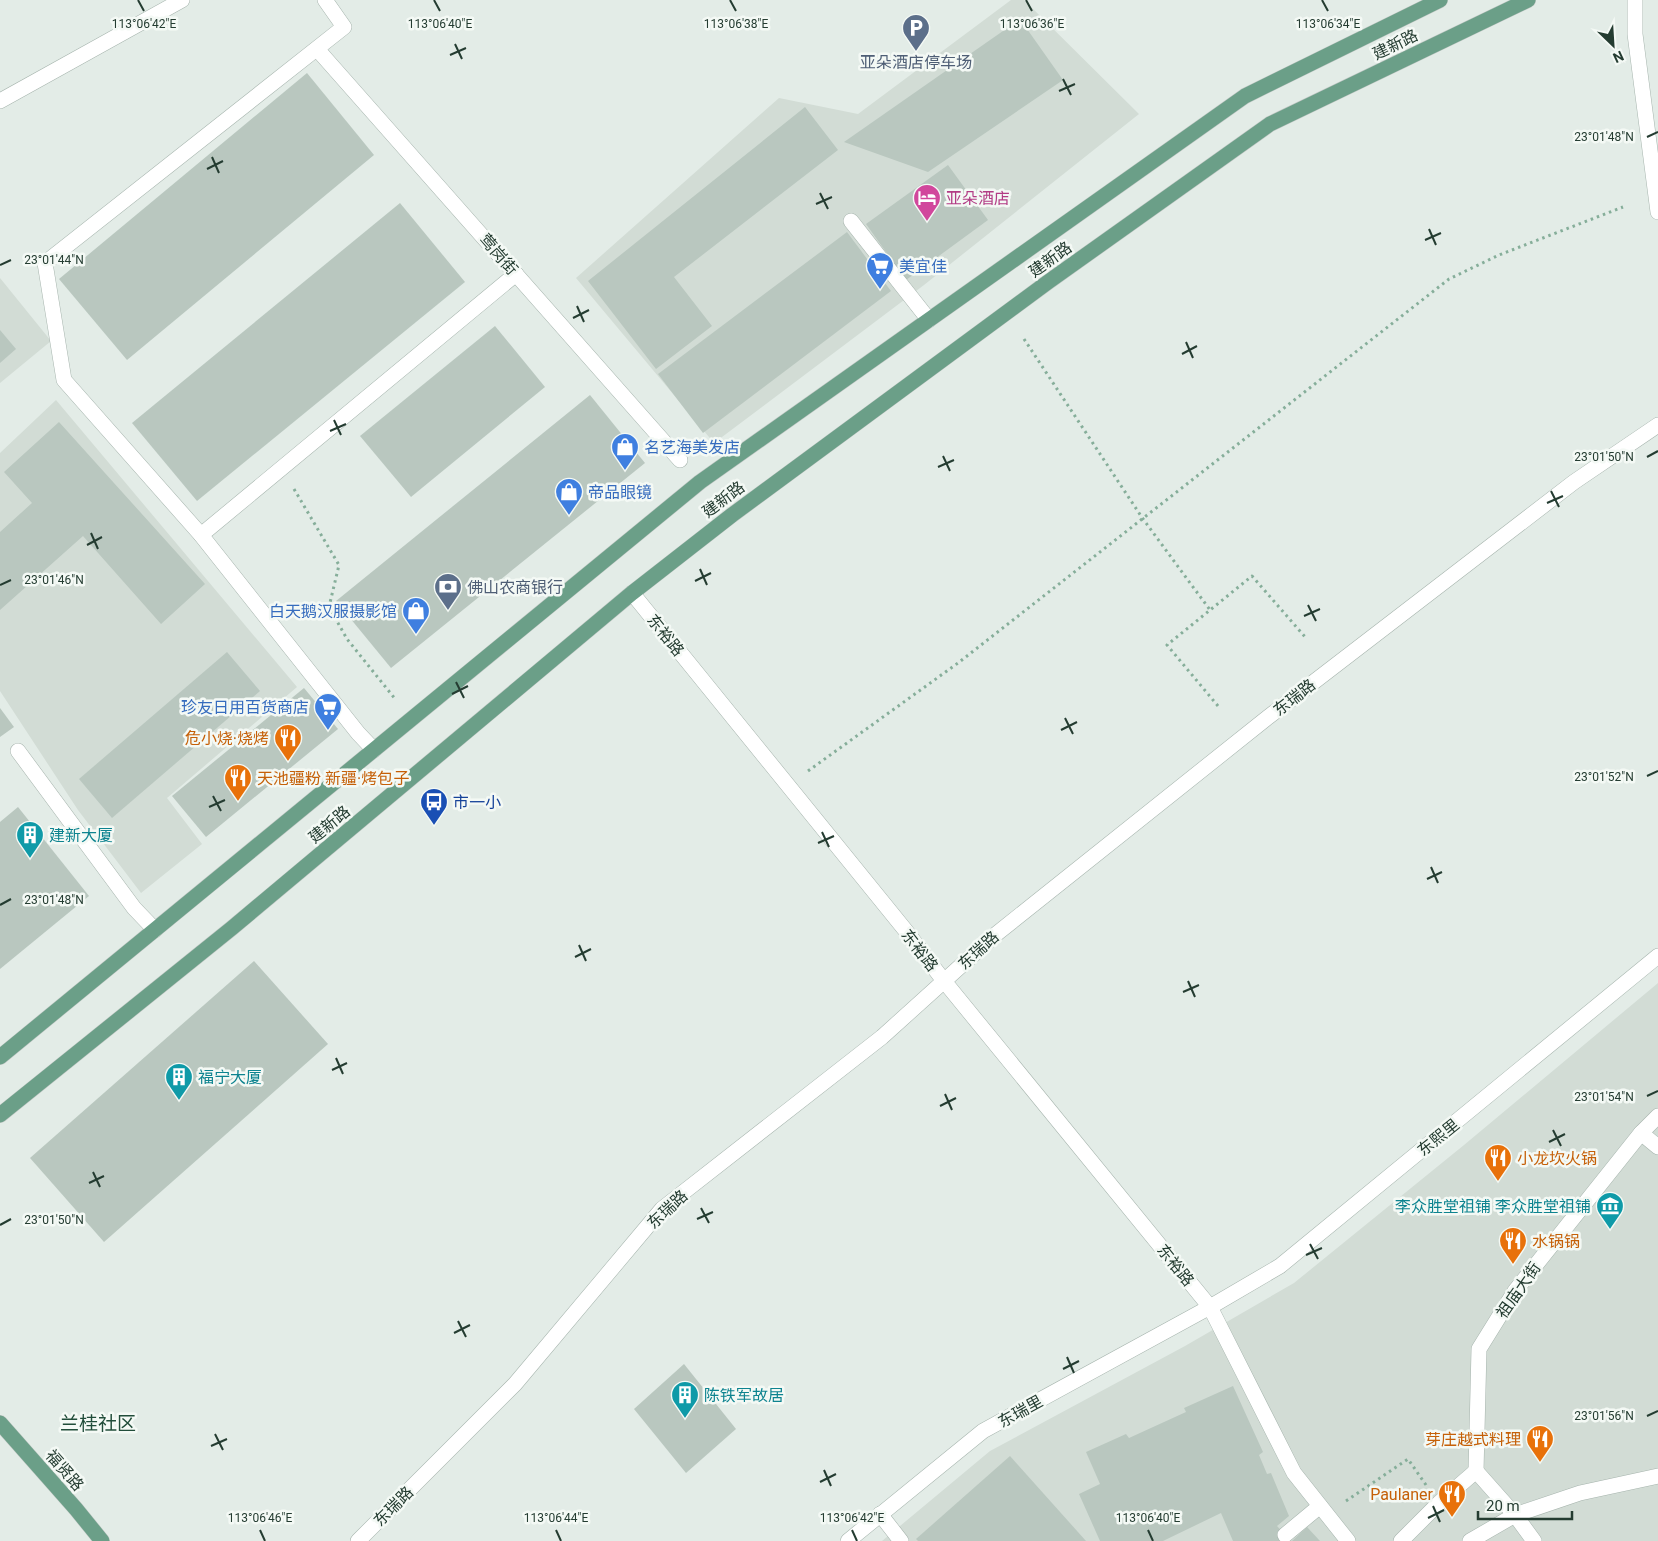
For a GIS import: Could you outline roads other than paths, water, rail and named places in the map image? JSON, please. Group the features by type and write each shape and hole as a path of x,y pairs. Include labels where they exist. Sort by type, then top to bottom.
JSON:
{"main road":[{"name":"建新路","path":"0,1057 700,482 1245,96 1440,0"},
{"name":"建新路","path":"0,1115 232,928 632,593 780,479 1056,276 1270,124 1528,0"},
{"name":"福贤路","path":"0,1423 102,1541"}],"street":[{"path":"0,101 182,0"},
{"path":"324,0 344,27 45,263 64,380 201,535 358,733 374,750"},
{"path":"1635,0 1635,34 1658,212"},
{"name":"莺岗街","path":"318,49 680,460"},
{"path":"851,221 929,320"},
{"path":"201,535 516,274"},
{"name":"东瑞路","path":"358,1541 515,1384 662,1209 882,1037 995,935 1267,718 1574,482 1658,425"},
{"name":"东裕路","path":"632,593 906,931 944,981 1210,1307 1294,1473 1348,1541"},
{"path":"18,752 134,908 155,930"},
{"name":"东熙里","path":"1210,1307 1280,1266 1658,956"},
{"name":"祖庙大街","path":"1476,1471 1479,1349 1515,1291 1641,1133 1658,1116"},
{"path":"1641,1133 1658,1147"},
{"name":"东瑞里","path":"848,1541 983,1431 1210,1307"},
{"path":"1401,1541 1476,1471 1515,1515 1534,1541"},
{"path":"1470,1541 1515,1515 1580,1493 1658,1476"},
{"path":"1285,1535 1324,1510"},
{"path":"880,1514 901,1541"}],"place":[{"name":"亚朵酒店停车场","path":"916,52"},
{"name":"亚朵酒店","path":"927,222"},
{"name":"美宜佳","path":"880,290"},
{"name":"名艺海美发店","path":"625,471"},
{"name":"帝品眼镜","path":"569,516"},
{"name":"佛山农商银行","path":"448,611"},
{"name":"白天鹅汉服摄影馆","path":"416,635"},
{"name":"珍友日用百货商店","path":"328,731"},
{"name":"危小烧·烧烤","path":"288,762"},
{"name":"天池疆粉 新疆·烤包子","path":"238,802"},
{"name":"市一小","path":"434,826"},
{"name":"建新大厦","path":"30,859"},
{"name":"福宁大厦","path":"179,1101"},
{"name":"小龙坎火锅","path":"1498,1182"},
{"name":"李众胜堂祖铺 李众胜堂祖铺","path":"1610,1230"},
{"name":"水锅锅","path":"1513,1265"},
{"name":"陈铁军故居","path":"685,1419"},
{"name":"芽庄越式料理","path":"1540,1463"},
{"name":"Paulaner","path":"1452,1518"}],"district":[{"name":"兰桂社区","path":"98,1423"}]}
